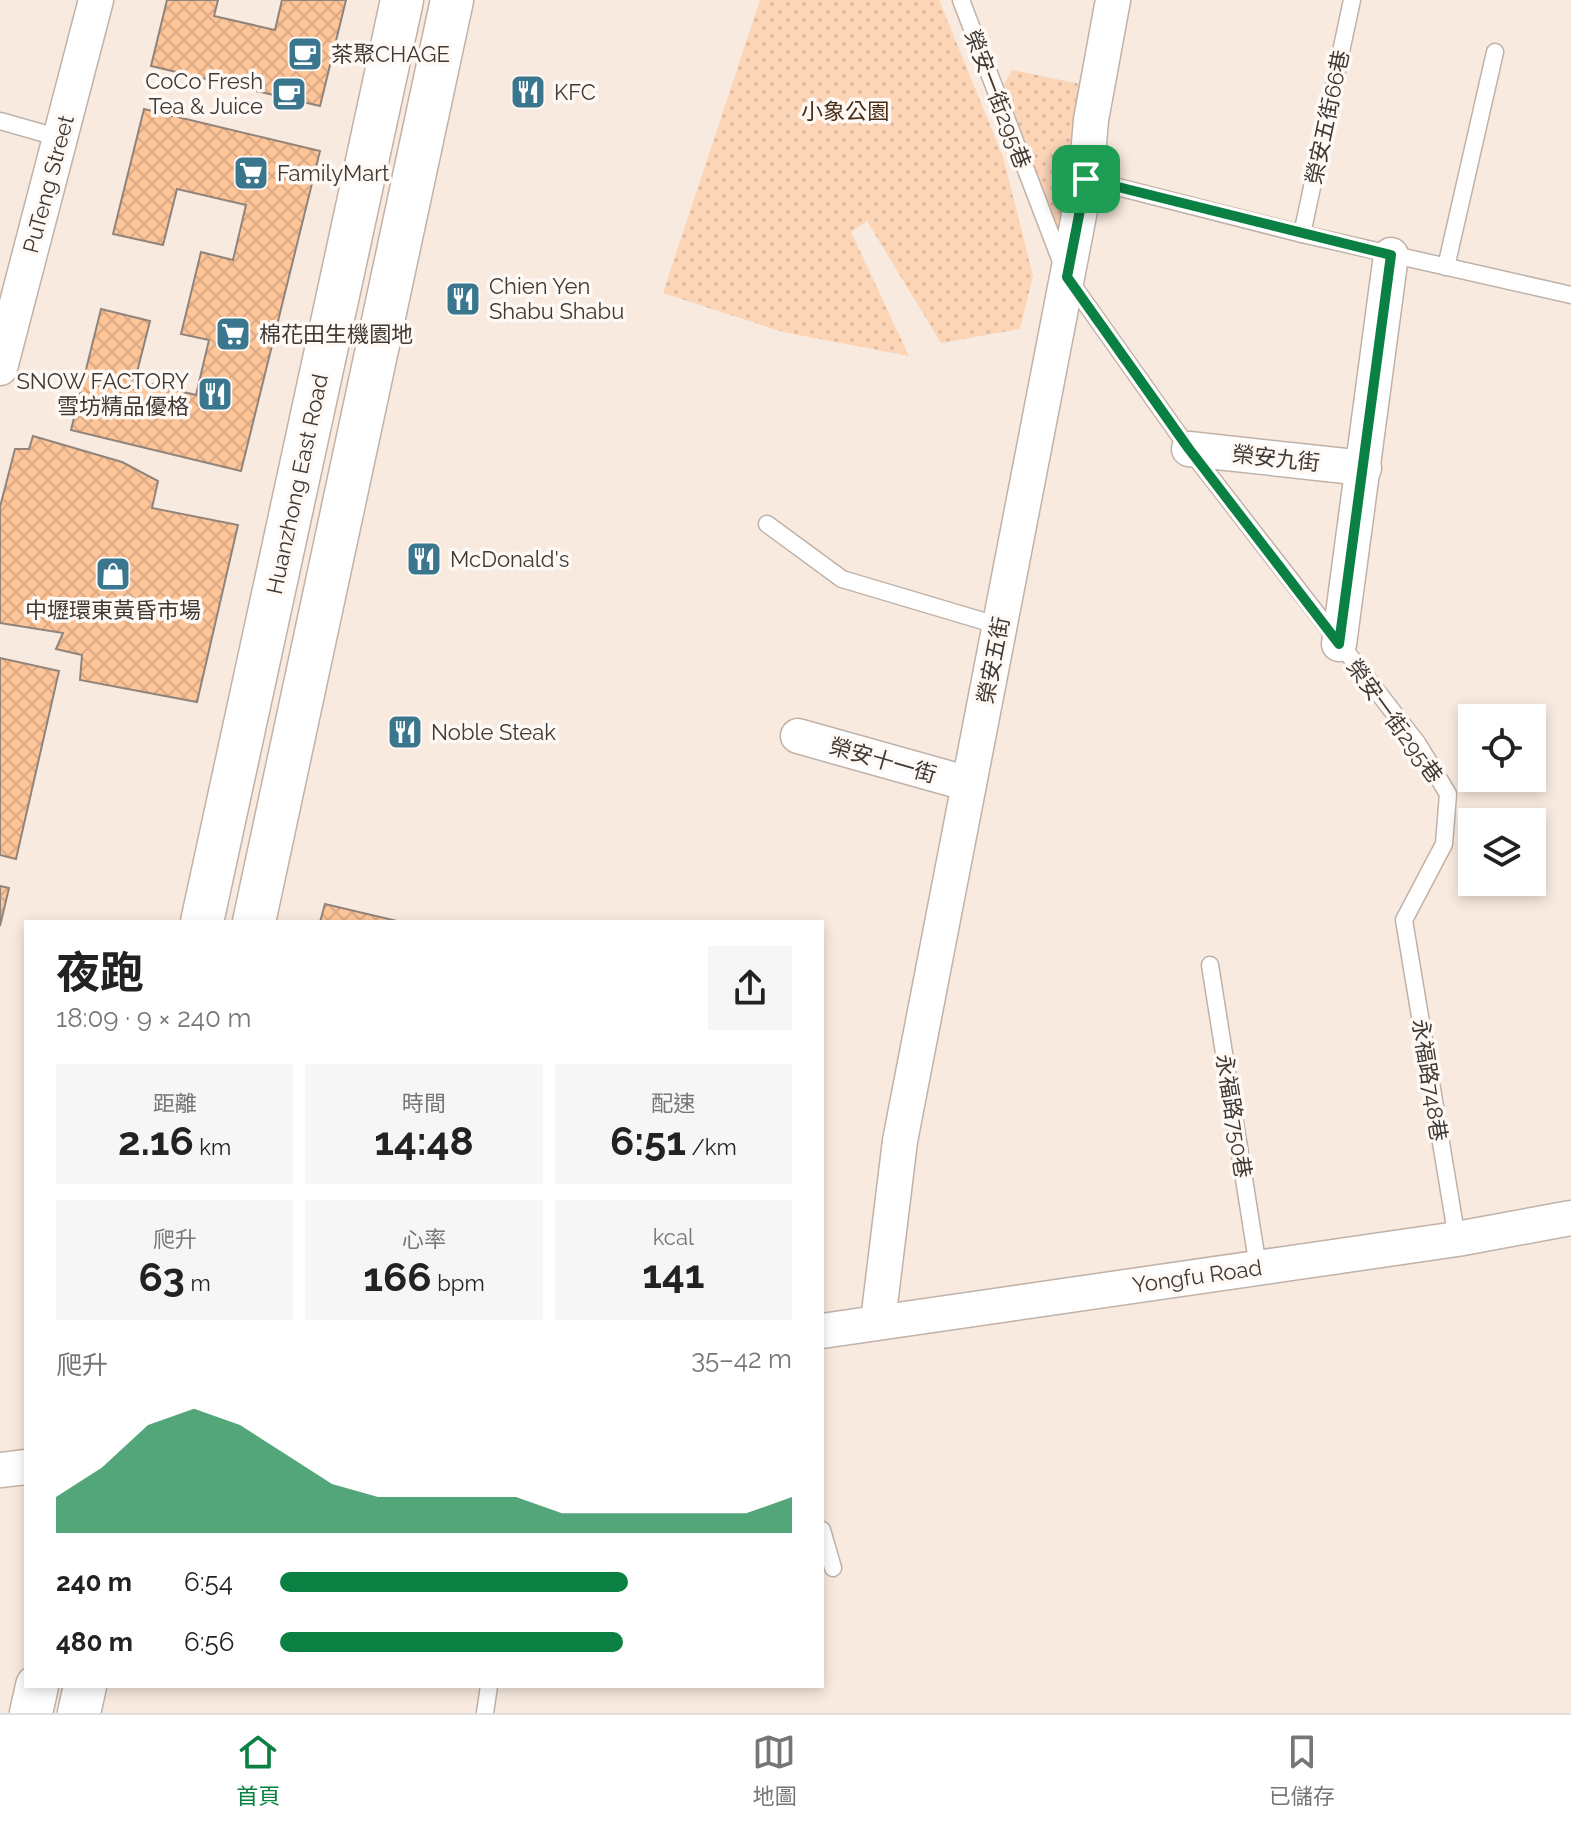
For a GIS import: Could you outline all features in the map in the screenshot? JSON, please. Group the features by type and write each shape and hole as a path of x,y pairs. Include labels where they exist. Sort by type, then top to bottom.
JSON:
{"street":[{"name":"PuTeng Street","path":"0,368 10,294 60,138 96,0"},
{"name":"Huanzhong East Road","path":"202,920 402,0"},
{"path":"254,920 452,0"},
{"name":"榮安五街","path":"878,1321 900,1141 1086,179 1091,120 1112,0"},
{"path":"1339,644 1391,255"},
{"name":"榮安九街","path":"1189,449 1364,468"},
{"name":"榮安十一街","path":"798,736 969,784"},
{"name":"Yongfu Road","path":"824,1331 1457,1239 1571,1218"},
{"path":"0,1470 24,1467"},
{"path":"31,1713 37,1688"},
{"path":"79,1713 85,1688"}],"lane":[{"name":"榮安一街295巷","path":"961,0 1067,277 1189,449 1418,744 1448,794 1444,844 1404,920"},
{"name":"榮安五街66巷","path":"1302,234 1352,0"},
{"path":"1446,267 1495,52"},
{"path":"0,121 60,138"},
{"path":"1086,179 1302,234 1571,295"},
{"path":"767,524 842,579 1000,626"},
{"name":"永福路748巷","path":"1404,920 1457,1239"},
{"name":"永福路750巷","path":"1210,965 1258,1267"},
{"path":"824,1537 833,1568"},
{"path":"485,1713 489,1688"}],"green space":[{"name":"小象公園","path":"760,0 939,0 1003,157 1033,276 1020,329 941,343 867,221 851,232 909,356 783,332 663,293"},
{"path":"1012,70 1090,86 1065,257 1004,84"}],"building":[{"path":"167,0 218,0 214,16 275,30 282,0 346,0 320,106 151,66"},
{"path":"144,109 320,151 241,471 71,430 101,309 150,321 135,380 196,395 209,340 181,334 201,252 233,260 246,205 177,189 163,245 113,234"},
{"name":"中壢環東黃昏市場","path":"33,436 122,462 158,481 152,508 238,525 197,702 80,680 82,655 56,649 63,633 0,623 0,507 15,449 29,449"},
{"path":"0,658 59,671 16,859 0,855"},
{"path":"0,886 9,888 0,926"},
{"path":"325,904 393,920 321,920"}],"place":[{"name":"茶聚CHAGE","path":"305,54"},
{"name":"KFC","path":"528,92"},
{"name":"CoCo Fresh Tea & Juice","path":"289,94"},
{"name":"FamilyMart","path":"251,173"},
{"name":"Chien Yen Shabu Shabu","path":"463,299"},
{"name":"棉花田生機園地","path":"233,334"},
{"name":"SNOW FACTORY 雪坊精品優格","path":"215,394"},
{"name":"McDonald's","path":"424,559"},
{"name":"中壢環東黃昏市場","path":"113,574"},
{"name":"Noble Steak","path":"405,732"}],"route":[{"path":"1086,179 1391,255 1339,644 1189,449 1067,277 1086,179"}]}
